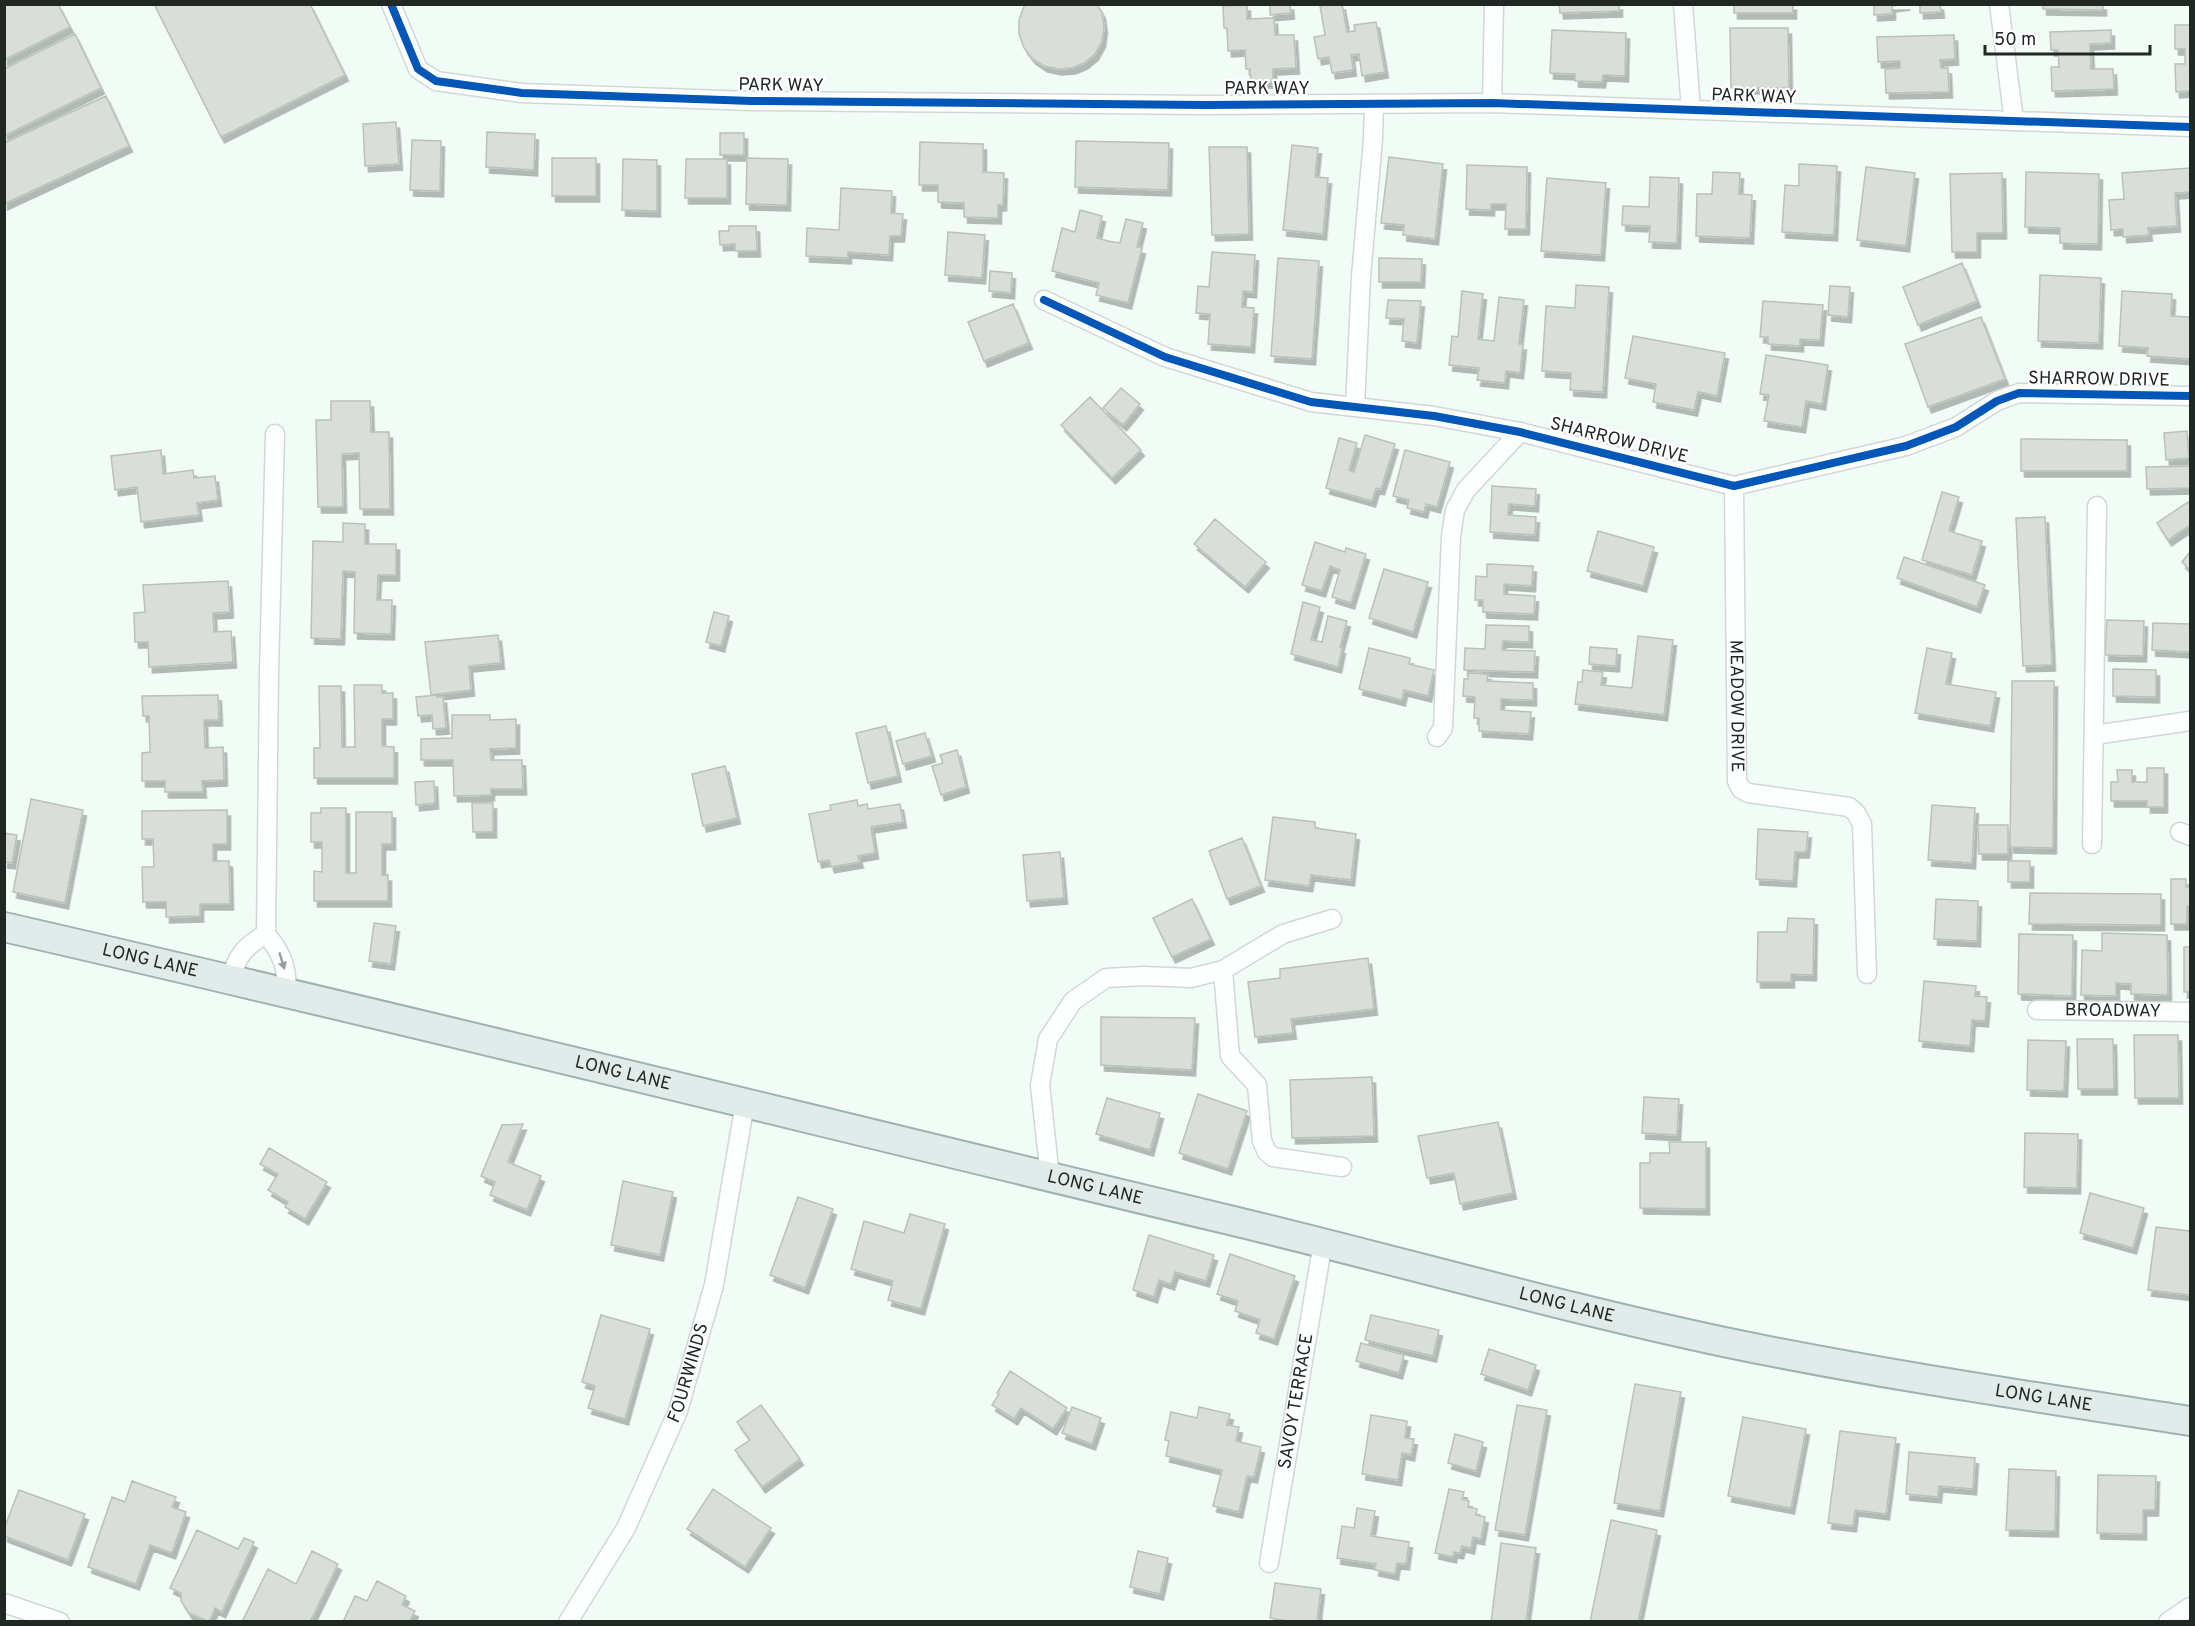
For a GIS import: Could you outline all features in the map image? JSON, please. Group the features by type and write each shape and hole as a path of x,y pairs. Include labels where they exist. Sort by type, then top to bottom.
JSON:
{"main road":[{"name":"LONG LANE","path":"4,927 287,992 1323,1242 1722,1341 1905,1377 2190,1421"}],"street":[{"name":"PARK WAY","path":"392,4 418,69 436,81 522,93 752,100 1205,105 1492,103 2190,127"},
{"path":"1492,103 1494,4"},
{"path":"1683,4 1690,110"},
{"path":"1999,4 2014,121"},
{"path":"1355,407 1360,277 1373,139 1374,104"},
{"name":"SHARROW DRIVE","path":"1044,300 1165,357 1311,402 1434,416 1520,432 1734,486 1906,446 1956,427 1997,401 2019,393 2190,396"},
{"path":"1437,737 1443,728 1451,536 1455,510 1466,490 1520,432"},
{"path":"275,434 266,934 279,950 287,977 287,992"},
{"name":"MEADOW DRIVE","path":"1734,486 1737,781 1741,789 1748,794 1849,807 1856,813 1862,824 1867,974"},
{"path":"2092,844 2097,507"},
{"path":"2094,735 2190,722"},
{"path":"1050,1177 1040,1086 1048,1039 1072,1001 1106,978 1144,976 1191,978 1223,970 1283,933 1332,919"},
{"path":"232,979 238,957 249,944 266,934"},
{"path":"1223,970 1230,1056 1257,1085 1262,1141 1267,1152 1273,1157 1342,1167"},
{"name":"BROADWAY","path":"2037,1010 2190,1012"},
{"name":"FOURWINDS","path":"568,1622 626,1528 678,1411 714,1285 745,1103"},
{"name":"SAVOY TERRACE","path":"1269,1563 1323,1242"},
{"path":"4,1603 60,1622"},
{"path":"2168,1622 2190,1607"}],"building":[{"path":"4,4 58,4 70,27 4,60"},
{"path":"154,4 310,4 345,75 221,137"},
{"path":"1025,4 1097,4 1102,13 1104,27 1102,41 1095,54 1084,63 1072,68 1058,69 1044,66 1032,58 1024,48 1019,34 1019,20"},
{"path":"1270,4 1290,4 1291,13 1270,15"},
{"path":"1342,4 1347,32 1355,31 1354,25 1376,22 1385,72 1362,76 1359,54 1351,55 1353,70 1332,73 1329,57 1318,59 1314,37 1325,35 1320,6"},
{"path":"1559,4 1619,4 1619,11 1560,13"},
{"path":"1734,4 1793,4 1793,13 1734,13"},
{"path":"1874,4 1907,4 1892,6 1892,14 1874,15"},
{"path":"1920,4 1940,4 1941,12 1920,13"},
{"path":"2043,4 2103,4 2103,10 2043,9"},
{"path":"1247,5 1247,19 1274,18 1275,35 1294,35 1296,68 1273,69 1273,82 1251,83 1250,69 1246,69 1245,50 1228,51 1223,6"},
{"path":"2175,25 2190,25 2190,91 2176,92 2175,64 2185,64 2185,49 2175,49"},
{"path":"1730,28 1788,28 1789,88 1731,88"},
{"path":"1552,30 1626,33 1625,76 1603,75 1602,82 1575,81 1575,74 1550,73"},
{"path":"2111,30 2111,43 2090,44 2091,69 2113,69 2114,89 2052,91 2051,67 2059,67 2058,50 2051,50 2050,32"},
{"path":"75,34 101,88 4,136 4,69"},
{"path":"1954,35 1955,59 1940,60 1941,68 1948,68 1949,92 1886,93 1885,69 1900,68 1900,61 1878,62 1877,37"},
{"path":"106,96 129,146 4,204 4,143"},
{"path":"396,122 399,164 365,166 363,124"},
{"path":"487,132 535,134 534,170 486,167"},
{"path":"720,133 744,133 744,155 720,155"},
{"path":"412,140 441,141 440,191 410,190"},
{"path":"1076,141 1169,143 1168,190 1075,187"},
{"path":"920,142 983,144 983,172 1004,173 1003,205 998,205 998,218 964,217 964,203 938,202 938,185 919,185"},
{"path":"1292,145 1318,148 1315,177 1328,178 1323,234 1283,230"},
{"path":"1209,147 1247,147 1249,234 1212,235"},
{"path":"1389,157 1443,164 1435,239 1403,235 1404,225 1381,223"},
{"path":"552,158 596,158 596,196 552,196"},
{"path":"747,158 788,159 787,205 746,204"},
{"path":"623,159 657,160 657,211 622,210"},
{"path":"686,159 727,159 727,198 685,198"},
{"path":"1799,164 1837,166 1834,235 1782,232 1785,185 1799,186"},
{"path":"1467,165 1527,167 1526,229 1505,229 1506,204 1491,204 1491,210 1466,209"},
{"path":"1866,167 1915,173 1906,246 1857,240"},
{"path":"2190,168 2190,192 2175,193 2177,226 2148,228 2149,235 2123,237 2123,229 2111,230 2109,200 2124,199 2122,173"},
{"path":"1713,172 1740,173 1739,194 1752,195 1750,238 1696,236 1697,194 1712,194"},
{"path":"2026,172 2099,174 2098,244 2060,243 2060,228 2025,227"},
{"path":"2002,173 2003,233 1977,233 1977,252 1952,252 1950,174"},
{"path":"1650,177 1679,178 1677,243 1649,242 1650,226 1622,225 1623,206 1649,207"},
{"path":"1547,178 1606,183 1601,255 1541,251"},
{"path":"841,188 892,191 891,213 903,214 901,236 890,236 889,255 848,252 848,258 806,256 807,228 839,230"},
{"path":"1080,210 1102,216 1097,238 1108,241 1120,243 1126,219 1143,223 1137,247 1142,248 1128,303 1096,295 1099,283 1052,271 1062,228 1075,232"},
{"path":"729,226 756,226 757,251 735,251 735,244 720,245 719,231 729,231"},
{"path":"948,232 985,235 982,278 945,275"},
{"path":"1212,252 1255,255 1253,292 1243,291 1242,307 1254,308 1251,347 1208,344 1210,314 1196,313 1198,286 1209,287"},
{"path":"1278,258 1319,261 1312,359 1271,356"},
{"path":"1379,258 1422,259 1421,282 1379,282"},
{"path":"1962,263 1977,301 1918,325 1903,287"},
{"path":"990,271 1012,273 1011,293 989,291"},
{"path":"2040,275 2101,278 2099,343 2038,341"},
{"path":"1576,285 1609,287 1603,392 1570,390 1571,373 1542,371 1546,306 1575,308"},
{"path":"1830,286 1850,287 1848,317 1828,315"},
{"path":"1462,291 1483,294 1478,339 1494,341 1499,297 1524,300 1519,344 1523,344 1520,373 1506,371 1505,383 1477,380 1479,368 1449,365 1452,336 1458,337"},
{"path":"2122,291 2172,294 2171,316 2190,317 2190,359 2147,356 2148,348 2119,346"},
{"path":"1388,300 1421,301 1417,343 1402,341 1404,319 1386,318"},
{"path":"1763,301 1823,305 1820,340 1800,339 1800,346 1768,344 1768,337 1760,337"},
{"path":"1013,304 1029,343 984,361 968,322"},
{"path":"1981,317 2005,379 1928,407 1905,344"},
{"path":"1633,336 1725,353 1717,396 1698,392 1694,410 1653,402 1656,384 1625,378"},
{"path":"1766,355 1828,365 1822,404 1806,401 1802,427 1764,421 1769,395 1760,394"},
{"path":"1121,388 1140,404 1123,425 1103,408"},
{"path":"1090,397 1141,450 1112,478 1061,425"},
{"path":"331,401 370,401 371,432 389,432 390,509 360,509 359,453 342,454 343,507 318,507 316,420 331,420"},
{"path":"2187,431 2189,458 2166,460 2164,433"},
{"path":"1365,435 1395,444 1381,489 1376,488 1372,501 1326,488 1339,438 1357,443 1349,470 1354,472"},
{"path":"2021,439 2127,440 2127,471 2021,471"},
{"path":"161,450 163,474 193,470 194,478 215,476 218,500 197,503 199,515 141,522 137,487 115,490 111,456"},
{"path":"1405,450 1450,462 1437,507 1426,504 1424,512 1407,508 1409,500 1393,496"},
{"path":"2190,466 2190,488 2147,489 2146,467"},
{"path":"1492,486 1536,489 1535,506 1509,504 1508,515 1536,517 1535,535 1490,532"},
{"path":"1942,492 1959,497 1949,531 1982,541 1972,575 1922,560"},
{"path":"2188,502 2190,525 2168,540 2157,523"},
{"path":"2045,517 2052,665 2023,666 2016,518"},
{"path":"1215,519 1266,562 1245,587 1194,544"},
{"path":"343,523 365,524 365,544 396,544 396,575 378,575 377,600 392,600 391,634 354,633 355,572 343,571 341,639 311,638 313,541 343,542"},
{"path":"1598,531 1654,547 1643,586 1587,571"},
{"path":"1315,542 1345,552 1346,548 1366,554 1351,603 1332,597 1340,570 1330,566 1322,591 1302,585"},
{"path":"2190,552 2190,570 2182,562"},
{"path":"1904,557 1985,585 1977,607 1897,578"},
{"path":"1487,564 1533,566 1532,586 1504,584 1504,594 1535,596 1534,614 1483,612 1483,600 1475,600 1476,576 1487,577"},
{"path":"1384,569 1428,582 1413,632 1369,618"},
{"path":"228,581 230,612 213,613 214,632 231,631 233,662 149,667 148,642 135,642 134,613 145,612 143,585"},
{"path":"1303,602 1320,607 1311,640 1322,642 1328,616 1347,621 1340,647 1342,648 1338,667 1291,654"},
{"path":"714,612 729,616 721,646 706,642"},
{"path":"2107,620 2144,621 2143,656 2105,655"},
{"path":"2153,623 2190,624 2190,652 2152,650"},
{"path":"1486,625 1529,626 1529,642 1503,641 1502,650 1535,651 1534,672 1464,670 1465,648 1485,649"},
{"path":"498,635 501,663 469,666 471,690 431,695 425,642"},
{"path":"1638,636 1673,640 1664,715 1575,704 1578,682 1582,682 1583,670 1603,672 1601,685 1632,688"},
{"path":"1590,647 1617,649 1616,666 1589,664"},
{"path":"1369,648 1410,658 1409,664 1434,670 1428,696 1404,690 1402,700 1359,689"},
{"path":"1927,648 1952,653 1946,684 1996,692 1990,726 1915,713"},
{"path":"2113,669 2156,670 2156,697 2113,696"},
{"path":"1469,673 1488,674 1487,681 1533,683 1533,700 1501,699 1501,710 1531,712 1529,734 1479,731 1479,718 1474,718 1475,697 1463,696 1464,679 1468,679"},
{"path":"2012,681 2054,681 2053,848 2010,847"},
{"path":"354,685 382,685 382,693 393,693 393,719 382,719 382,746 394,747 394,778 314,778 314,748 320,748 319,686 341,686 342,747 355,747"},
{"path":"218,695 219,720 204,720 205,748 223,747 224,780 202,781 203,792 165,792 165,781 142,781 142,753 150,752 149,716 143,716 142,696"},
{"path":"437,695 437,697 443,697 446,728 433,729 432,715 418,716 416,697"},
{"path":"452,715 490,715 490,720 516,719 516,748 490,749 491,760 522,760 523,789 491,789 491,795 454,796 453,760 421,760 421,739 452,738"},
{"path":"886,726 898,776 868,783 856,733"},
{"path":"925,733 932,756 903,764 896,741"},
{"path":"957,750 966,787 941,795 932,766 943,763 940,755"},
{"path":"725,766 737,818 703,826 692,774"},
{"path":"2147,768 2164,768 2164,807 2147,807 2147,801 2111,801 2111,782 2118,782 2117,770 2132,770 2132,782 2147,782"},
{"path":"434,781 435,803 416,805 415,782"},
{"path":"31,799 83,810 65,903 13,892"},
{"path":"857,800 858,806 867,804 868,809 900,804 903,822 871,827 875,853 858,856 860,862 831,867 829,860 818,862 809,814 831,810 830,805"},
{"path":"472,803 493,803 493,832 473,832"},
{"path":"1932,805 1975,808 1972,863 1928,860"},
{"path":"321,808 346,808 346,873 356,873 356,812 392,812 392,844 382,844 382,875 388,875 388,901 314,901 314,871 322,872 322,842 311,842 311,813 321,813"},
{"path":"227,810 227,844 213,844 213,861 229,861 230,904 200,904 200,916 166,917 166,902 143,902 142,867 154,867 153,839 142,839 142,811"},
{"path":"1273,817 1315,822 1315,828 1356,834 1351,880 1311,875 1309,886 1265,880"},
{"path":"1978,825 2008,825 2008,854 1979,854"},
{"path":"1758,829 1808,832 1806,852 1795,852 1793,881 1756,879"},
{"path":"4,833 17,835 12,863 4,862"},
{"path":"1242,838 1261,886 1227,899 1209,851"},
{"path":"1060,852 1064,898 1027,901 1023,855"},
{"path":"2008,861 2030,861 2030,882 2008,882"},
{"path":"2171,879 2186,879 2186,887 2190,887 2187,924 2171,924"},
{"path":"2030,893 2161,894 2161,925 2029,924"},
{"path":"1192,899 1211,939 1172,957 1153,918"},
{"path":"1936,899 1978,901 1977,941 1934,939"},
{"path":"1788,918 1814,919 1813,975 1791,974 1791,982 1757,982 1758,932 1787,932"},
{"path":"374,923 396,926 391,964 369,961"},
{"path":"2102,933 2167,935 2168,995 2131,994 2131,984 2116,983 2116,996 2081,995 2082,950 2102,951"},
{"path":"2019,934 2073,935 2072,996 2018,994"},
{"path":"2184,947 2190,947 2190,992 2184,992"},
{"path":"1368,958 1374,1009 1291,1019 1293,1033 1255,1037 1248,982 1280,978 1280,969"},
{"path":"1924,981 1976,986 1975,996 1987,997 1985,1021 1972,1020 1970,1046 1919,1041"},
{"path":"1101,1017 1195,1018 1192,1070 1101,1065"},
{"path":"2134,1035 2178,1035 2179,1098 2135,1098"},
{"path":"2077,1039 2113,1039 2114,1089 2078,1089"},
{"path":"2028,1040 2066,1041 2064,1091 2027,1090"},
{"path":"1372,1077 1374,1136 1292,1138 1290,1080"},
{"path":"1198,1094 1247,1111 1228,1169 1179,1153"},
{"path":"1644,1097 1679,1099 1677,1135 1642,1133"},
{"path":"1107,1098 1160,1113 1150,1150 1096,1134"},
{"path":"1498,1122 1513,1193 1460,1204 1454,1173 1427,1178 1418,1136"},
{"path":"523,1124 508,1162 541,1176 527,1210 490,1195 495,1182 481,1176 502,1125"},
{"path":"2025,1133 2078,1134 2077,1188 2024,1187"},
{"path":"1669,1142 1706,1142 1706,1209 1640,1208 1640,1163 1650,1163 1650,1153 1670,1153"},
{"path":"269,1148 327,1182 305,1219 285,1207 288,1202 268,1190 278,1174 260,1164"},
{"path":"623,1181 673,1192 660,1255 611,1245"},
{"path":"2090,1193 2144,1208 2133,1248 2080,1233"},
{"path":"798,1197 833,1209 805,1288 770,1275"},
{"path":"910,1214 945,1224 921,1309 888,1300 893,1281 851,1269 864,1221 904,1233"},
{"path":"2156,1227 2190,1231 2190,1295 2148,1290"},
{"path":"1149,1235 1214,1255 1206,1281 1175,1272 1171,1284 1159,1280 1154,1297 1133,1290"},
{"path":"1230,1254 1295,1276 1274,1339 1256,1333 1260,1320 1235,1311 1238,1301 1217,1294"},
{"path":"601,1315 650,1329 625,1419 588,1408 595,1386 582,1382"},
{"path":"1371,1315 1439,1330 1433,1356 1365,1340"},
{"path":"1361,1343 1404,1355 1399,1373 1356,1361"},
{"path":"1489,1349 1536,1365 1528,1390 1481,1374"},
{"path":"1010,1371 1067,1408 1053,1429 1021,1408 1014,1419 992,1405"},
{"path":"1635,1384 1681,1392 1660,1511 1614,1503"},
{"path":"761,1405 800,1459 762,1487 735,1450 750,1440 737,1422"},
{"path":"1517,1405 1547,1410 1525,1535 1495,1530"},
{"path":"1072,1407 1101,1418 1092,1444 1062,1433"},
{"path":"1199,1407 1230,1414 1227,1425 1239,1427 1236,1441 1261,1447 1254,1477 1247,1476 1239,1512 1213,1506 1222,1470 1166,1456 1169,1441 1165,1440 1171,1412 1197,1418"},
{"path":"1371,1415 1407,1421 1405,1438 1414,1439 1411,1455 1402,1453 1398,1480 1362,1474"},
{"path":"1743,1417 1806,1429 1791,1508 1728,1496"},
{"path":"1840,1431 1896,1438 1886,1514 1855,1510 1853,1526 1828,1523"},
{"path":"1455,1434 1483,1442 1476,1471 1448,1463"},
{"path":"1909,1452 1975,1458 1973,1489 1939,1486 1938,1497 1906,1494"},
{"path":"2009,1469 2056,1471 2055,1531 2006,1530"},
{"path":"2098,1475 2156,1476 2155,1510 2143,1510 2143,1534 2097,1533"},
{"path":"132,1481 176,1497 172,1507 186,1512 172,1553 150,1545 136,1584 88,1567 112,1497 125,1502"},
{"path":"713,1489 771,1528 745,1567 687,1529"},
{"path":"1449,1489 1464,1492 1462,1499 1469,1501 1468,1507 1477,1509 1476,1515 1485,1517 1481,1539 1473,1537 1471,1548 1462,1546 1460,1553 1454,1552 1453,1557 1435,1553"},
{"path":"19,1490 85,1514 68,1560 4,1536 4,1529"},
{"path":"1357,1508 1375,1511 1371,1536 1409,1542 1406,1564 1397,1563 1395,1574 1375,1570 1376,1564 1337,1558 1342,1526 1354,1528"},
{"path":"1611,1520 1657,1530 1638,1622 1590,1622"},
{"path":"197,1530 238,1549 244,1538 254,1542 222,1612 215,1608 209,1622 189,1613 181,1601 181,1593 170,1588"},
{"path":"1501,1543 1536,1548 1526,1622 1491,1622"},
{"path":"312,1551 338,1564 310,1622 247,1622 243,1620 268,1569 296,1584"},
{"path":"1138,1551 1168,1558 1160,1594 1130,1587"},
{"path":"377,1581 406,1596 402,1605 415,1611 409,1622 343,1622 355,1596 367,1601"},
{"path":"1275,1583 1321,1589 1317,1622 1293,1622 1270,1618"}],"cycle path":[{"path":"391,4 418,69 436,81 522,93 752,101 1205,105 1492,103 2190,127"},
{"path":"1044,300 1165,357 1311,402 1434,416 1520,432 1734,486 1906,446 1956,427 1997,401 2019,393 2190,396"}]}
